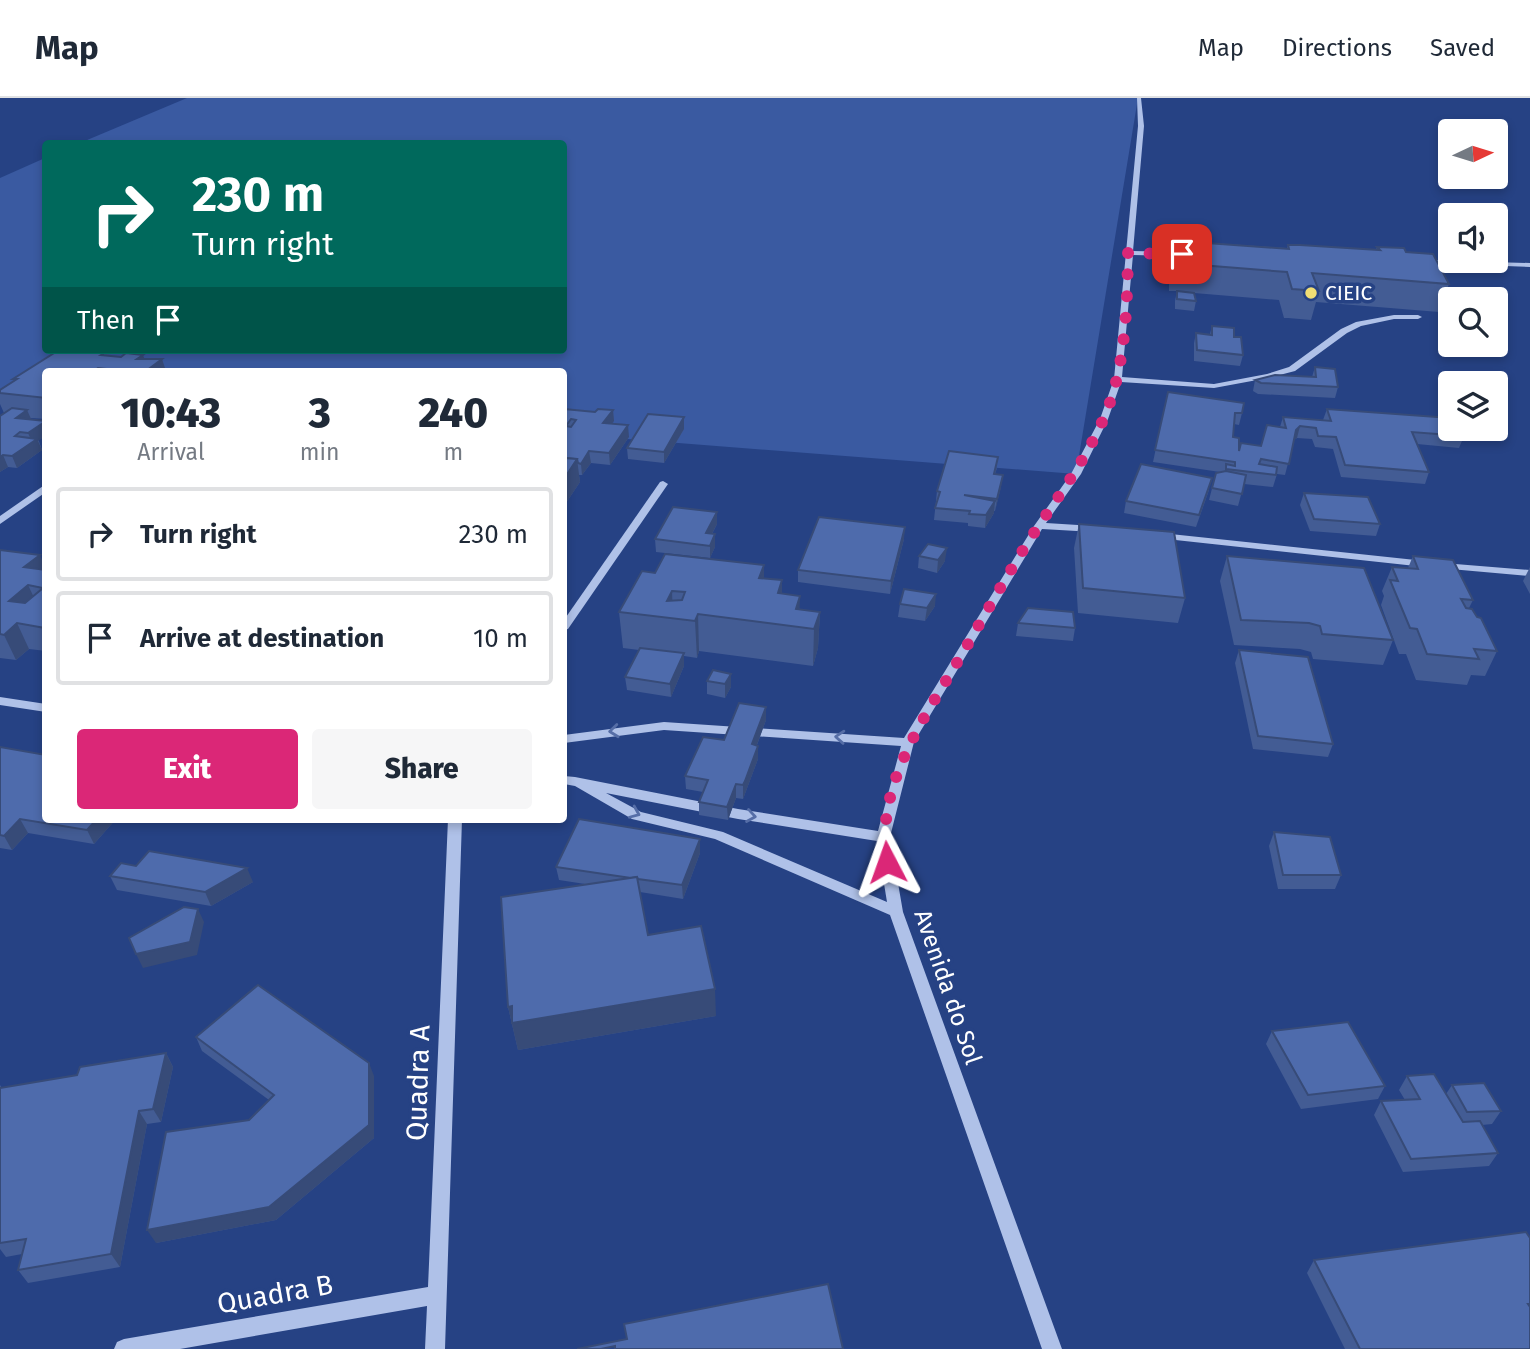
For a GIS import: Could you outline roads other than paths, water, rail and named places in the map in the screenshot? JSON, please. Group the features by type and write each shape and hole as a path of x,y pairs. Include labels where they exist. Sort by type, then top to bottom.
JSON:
{"street":[{"name":"Avenida do Sol","path":"1052,1349 896,912 883,837 908,742 1039,526 1076,474 1104,419 1118,379 1141,126 1139,98"},
{"path":"1128,253 1184,255"},
{"path":"1419,262 1530,265"},
{"path":"1118,379 1214,386 1261,377 1292,369 1344,331 1359,324 1394,317 1418,317"},
{"path":"567,623 663,484"},
{"path":"0,521 42,490"},
{"path":"1039,526 1100,530"},
{"path":"1155,536 1530,573"},
{"path":"0,701 42,707"},
{"path":"567,739 664,726 908,742"},
{"path":"569,781 738,814 883,837"},
{"path":"569,781 638,816 718,835 896,912"},
{"name":"Quadra A","path":"435,1349 455,823"},
{"name":"Quadra B","path":"124,1349 435,1294"}],"place":[{"name":"CIEIC","path":"1311,293"}]}
